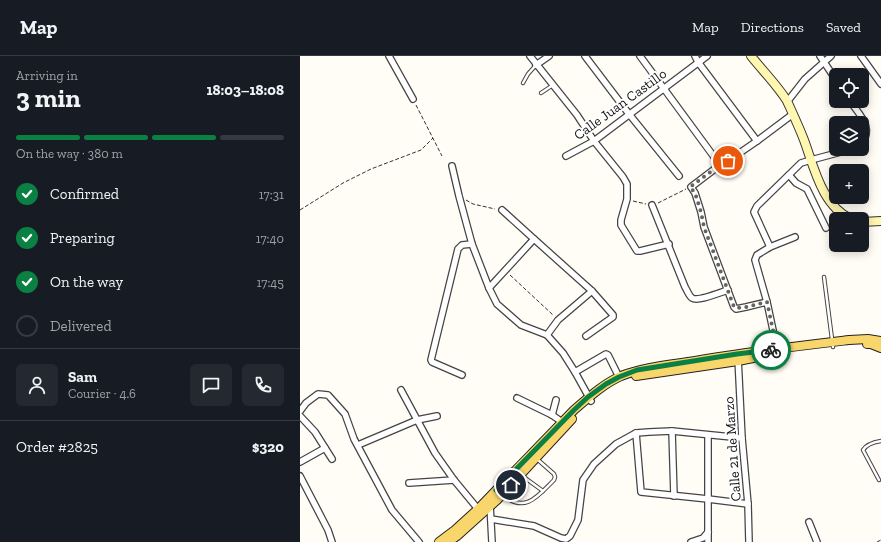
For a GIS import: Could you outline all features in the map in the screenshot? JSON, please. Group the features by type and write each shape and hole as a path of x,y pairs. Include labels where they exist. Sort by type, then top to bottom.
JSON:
{"main road":[{"path":"534,456 562,422 606,384 637,370 738,357 761,356 849,340 868,339 881,342"},
{"path":"448,542 457,536 490,506 499,492 590,399 610,386 638,375 777,349 832,344 871,344 881,348"},
{"path":"439,542 455,530 490,497 499,492"}],"street":[{"path":"389,56 413,99"},
{"path":"530,56 577,116 627,184 627,199 621,225 637,250 640,251 668,244"},
{"path":"536,65 549,56"},
{"path":"584,56 679,176"},
{"path":"640,56 720,165"},
{"path":"695,56 758,141"},
{"name":"Calle Juan Castillo","path":"566,156 594,141 707,56"},
{"path":"751,56 787,102 804,140 814,173 830,201 840,212"},
{"path":"820,56 829,70"},
{"path":"787,102 805,79 831,56"},
{"path":"861,56 881,84"},
{"path":"767,302 746,307 734,307 704,227 695,193 690,187 720,165 758,141 793,114"},
{"path":"770,247 754,212 757,206 801,163 829,155"},
{"path":"452,166 472,244 489,288 498,304 521,324 547,335 563,353 590,399"},
{"path":"789,175 796,183 807,190 826,228"},
{"path":"652,205 685,287 692,298 694,300 699,299 728,290"},
{"path":"502,210 592,291 613,315 613,317 586,336"},
{"path":"869,222 881,221"},
{"path":"777,349 756,260 757,255 770,247 795,237"},
{"path":"489,288 534,239"},
{"path":"462,375 432,362 431,360 458,250 462,245 472,244"},
{"path":"547,335 558,320 592,291"},
{"path":"575,372 606,354 608,355 619,377"},
{"name":"Calle 21 de Marzo","path":"738,357 742,438 748,504 749,542"},
{"path":"401,390 435,453 454,480 478,509"},
{"path":"300,411 306,403 318,394 328,395 345,414 354,440 392,510 419,542"},
{"path":"518,398 562,422"},
{"path":"552,416 556,400"},
{"path":"300,416 315,432 332,459"},
{"path":"358,445 417,420 437,416"},
{"path":"491,519 534,526 566,539 570,536 578,520 583,480 594,464 616,444 636,433 672,432 742,438"},
{"path":"672,432 674,496"},
{"path":"636,433 641,492 748,504"},
{"path":"708,435 708,542"},
{"path":"300,462 325,448"},
{"path":"300,476 328,530 332,542"},
{"path":"409,483 454,480"},
{"path":"490,497 492,542"},
{"path":"809,522 817,542"},
{"path":"691,542 703,538 708,532"}],"lane":[{"path":"524,83 528,74 536,65"},
{"path":"541,92 553,85"},
{"path":"824,277 832,344"},
{"path":"879,480 863,450 865,447 881,441"},
{"path":"499,492 510,501 521,503 536,499 554,480 555,477 554,474 534,456"},
{"path":"517,474 543,491"}],"path":[{"path":"413,99 442,156"},
{"path":"300,210 371,169 421,150 433,138"},
{"path":"627,199 652,205 690,187"},
{"path":"459,196 473,204 502,210"},
{"path":"506,271 558,320"},
{"path":"877,542 881,540"}],"way so far":[{"path":"728,161 720,165 690,187 695,193 704,227 734,307 746,307 767,302 777,349 771,350"}],"route":[{"path":"511,485 502,494 496,490 588,397 619,377 637,370 771,350"}]}
